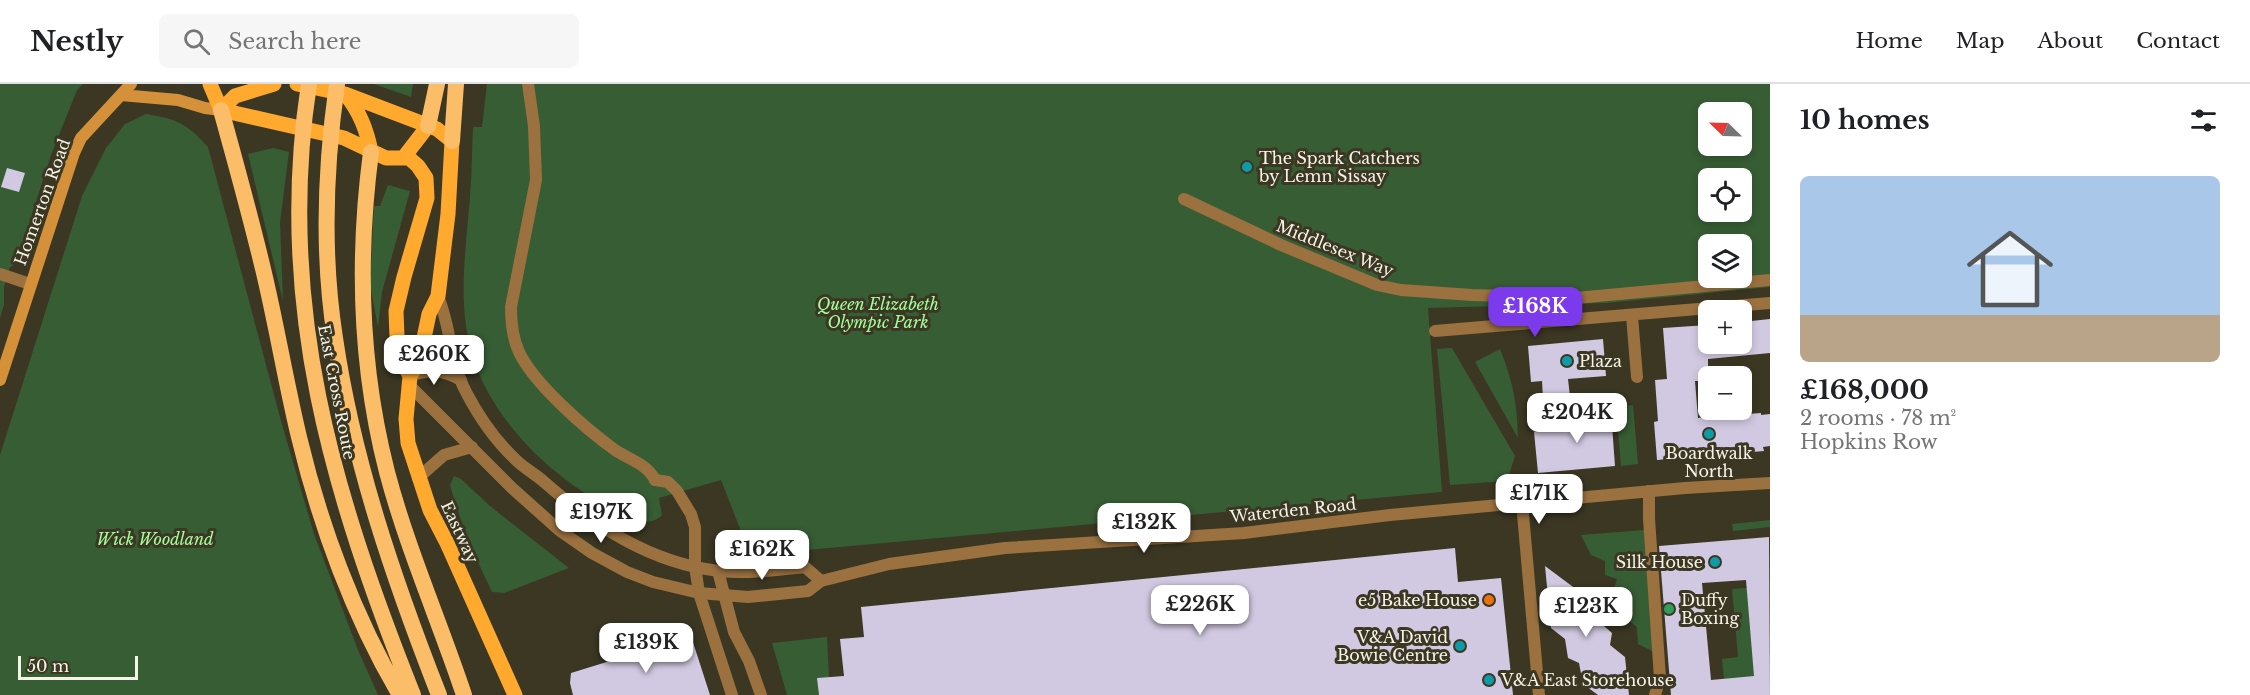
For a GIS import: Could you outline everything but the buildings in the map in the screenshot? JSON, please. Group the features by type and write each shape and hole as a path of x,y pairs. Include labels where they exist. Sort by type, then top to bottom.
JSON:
{"highway":[{"name":"East Cross Route","path":"309,84 299,236 300,278 308,346 319,405 349,522 413,695"},
{"path":"428,126 437,84"},
{"path":"452,141 456,84"},
{"name":"East Cross Route","path":"341,89 328,169 327,200 330,291 335,337 344,391 373,507 416,636 439,695"},
{"path":"221,110 264,271 298,430 315,496 341,570 388,675 400,695"},
{"path":"371,152 365,198 361,271 364,335 373,404 387,473 398,509 464,695"}],"main road":[{"name":"Homerton Road","path":"0,380 74,153 81,138 131,84"},
{"path":"210,84 221,110"},
{"path":"221,110 235,96 274,84"},
{"path":"297,84 341,89 428,126 445,134 452,141"},
{"path":"341,89 358,110 371,152"},
{"path":"121,95 178,100 344,138 386,158 404,158 428,126"},
{"name":"Eastway","path":"452,141 448,214 438,296 429,314 419,362 410,381 406,432 418,478 430,510 515,695"},
{"name":"Eastway","path":"404,158 412,160 426,178 427,198 396,311 395,325 400,355 410,381"}],"street":[{"path":"528,84 534,126 536,180 511,307 511,327 516,344 528,368 575,417 618,452 650,469 655,480 668,482 685,501 695,527 694,566 699,592 732,695"},
{"name":"Middlesex Way","path":"1184,199 1281,245 1377,285 1401,290 1576,298 1770,280"},
{"path":"0,274 30,284"},
{"path":"438,296 461,380 482,422 515,460 578,512 633,545 661,557 718,571 754,572 805,567 821,581"},
{"path":"1435,331 1770,303"},
{"path":"1632,316 1637,377"},
{"path":"410,381 434,370 447,372 461,380"},
{"name":"Waterden Road","path":"410,381 498,475 559,530 592,553 640,578 726,596 748,597 808,591 821,581 914,559 1005,548 1244,533 1522,503 1770,483"},
{"path":"418,478 444,455 472,447"},
{"path":"1649,491 1660,678 1654,695"},
{"path":"1522,503 1539,695"},
{"path":"718,571 734,632 749,662 761,695"}],"green space":[{"path":"0,84 83,84 77,90 51,155 16,264 10,267 4,287 4,305 0,318"},
{"path":"374,84 413,84 411,97"},
{"name":"Queen Elizabeth Olympic Park","path":"487,84 1770,84 1770,287 1606,303 1428,308 1442,492 785,552 771,546 746,544 721,480 659,498 662,515 655,520 648,522 632,519 601,503 559,475 521,439 505,419 479,374 471,350 464,309 464,266 473,127 482,127"},
{"name":"Wick Woodland","path":"146,114 181,124 208,147 281,421 314,534 358,650 378,695 0,695 0,455 82,196 106,148 125,124"},
{"path":"273,148 289,152 280,222 283,301 248,154"},
{"path":"388,185 410,191 382,292 378,327 370,285 374,206 380,206"},
{"path":"1452,348 1515,456 1507,481 1450,485 1437,349"},
{"path":"1500,349 1514,392 1518,438 1475,362"},
{"path":"1633,405 1638,464 1621,466 1616,407"},
{"path":"454,476 461,479 490,506 569,568 504,593 492,592 458,512 450,485"},
{"path":"1770,520 1770,527 1733,531 1732,524"},
{"path":"1644,530 1654,652 1638,644 1637,627 1610,602 1617,579 1605,575 1605,561 1591,555 1581,535"},
{"path":"1747,588 1753,655 1770,654 1770,675 1724,679 1722,659 1738,657 1732,589"},
{"path":"827,637 829,677 818,679 819,695 787,695 772,643"}],"place":[{"name":"The Spark Catchers by Lemn Sissay","path":"1247,167"},
{"name":"Plaza","path":"1567,361"},
{"name":"Boardwalk North","path":"1709,434"},
{"name":"Silk House","path":"1715,562"},
{"name":"e5 Bake House","path":"1489,600"},
{"name":"Duffy Boxing","path":"1669,609"},
{"name":"V&A David Bowie Centre","path":"1460,646"},
{"name":"V&A East Storehouse","path":"1489,680"}]}
